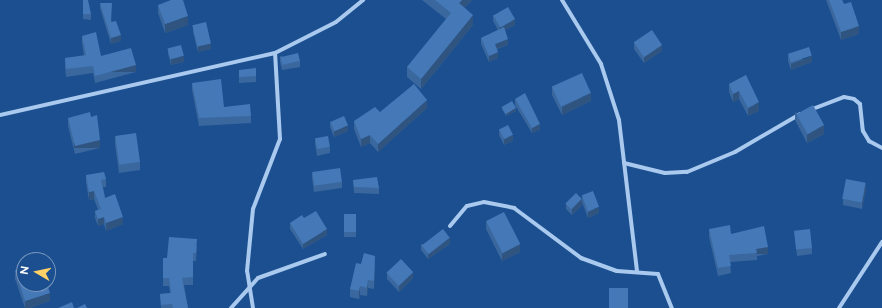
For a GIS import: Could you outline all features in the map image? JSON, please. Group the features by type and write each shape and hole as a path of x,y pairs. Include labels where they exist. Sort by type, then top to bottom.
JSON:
{"street":[{"path":"0,116 275,53 336,22 363,0"},
{"path":"562,0 601,64 619,120 637,271"},
{"path":"253,308 248,286 253,209 280,139 275,53"},
{"path":"624,163 665,173 687,172 735,152 784,120 844,97 860,104 863,131 869,141 882,148"},
{"path":"450,226 467,206 499,203 514,208 580,258 604,268 658,274 672,308"},
{"path":"839,308 882,242"},
{"path":"231,308 248,286 275,270 325,254"}],"building":[{"path":"83,0 88,0 91,14 83,14"},
{"path":"171,0 183,0 188,16 165,24 158,5"},
{"path":"435,0 462,0 459,3 473,15 421,79 407,67 451,13"},
{"path":"829,0 842,0 844,4 851,2 859,26 841,32"},
{"path":"100,3 112,3 111,22 116,21 121,35 111,38"},
{"path":"508,7 515,19 500,28 493,16"},
{"path":"206,22 211,43 197,47 192,25"},
{"path":"504,27 508,39 495,44 498,52 489,56 481,38"},
{"path":"652,30 662,45 644,57 634,42"},
{"path":"96,32 101,56 131,48 136,65 95,76 93,66 66,69 65,58 86,55 82,36"},
{"path":"181,45 184,56 170,59 167,49"},
{"path":"809,47 812,56 791,62 788,54"},
{"path":"298,53 300,61 282,65 281,57"},
{"path":"256,68 256,76 239,77 239,70"},
{"path":"582,73 591,93 561,107 552,86"},
{"path":"746,75 759,102 748,108 739,91 733,94 729,84"},
{"path":"221,79 224,107 250,104 251,116 199,118 192,83"},
{"path":"414,84 427,100 378,144 370,135 361,139 354,121 375,107 380,112"},
{"path":"525,93 540,124 532,128 515,99"},
{"path":"512,101 516,108 506,114 502,107"},
{"path":"813,105 824,125 808,134 796,114"},
{"path":"90,112 91,117 97,115 100,140 75,146 68,118"},
{"path":"344,116 348,125 334,131 330,122"},
{"path":"508,125 513,135 504,139 499,130"},
{"path":"136,133 140,162 119,165 115,136"},
{"path":"328,136 330,147 317,149 315,138"},
{"path":"340,168 342,182 314,186 312,172"},
{"path":"104,172 106,179 101,180 105,198 115,194 123,217 106,223 104,217 98,219 95,211 101,209 94,191 89,192 86,175"},
{"path":"377,177 379,188 354,187 353,180"},
{"path":"846,179 866,183 862,202 842,199"},
{"path":"593,191 599,207 588,211 582,195"},
{"path":"576,193 582,199 571,209 565,204"},
{"path":"316,211 327,229 303,244 290,223 302,215 304,218"},
{"path":"504,212 520,244 503,253 486,221"},
{"path":"344,214 356,214 356,232 344,232"},
{"path":"730,225 731,234 764,226 768,247 756,249 757,253 729,255 731,266 718,268 709,229"},
{"path":"443,229 450,238 428,254 422,246"},
{"path":"810,229 812,248 796,250 794,231"},
{"path":"169,237 197,239 196,253 193,253 193,277 182,278 188,308 173,308 172,304 161,305 160,294 171,293 169,278 163,278 163,258 167,258"},
{"path":"364,253 375,256 374,281 368,280 367,288 360,286 359,291 350,289 356,263 361,264"},
{"path":"401,259 413,272 399,286 386,273"},
{"path":"609,288 628,288 628,308 609,308"},
{"path":"22,292 50,292 50,293 25,301"},
{"path":"72,302 74,308 58,308"},
{"path":"85,304 87,308 77,308"}]}
